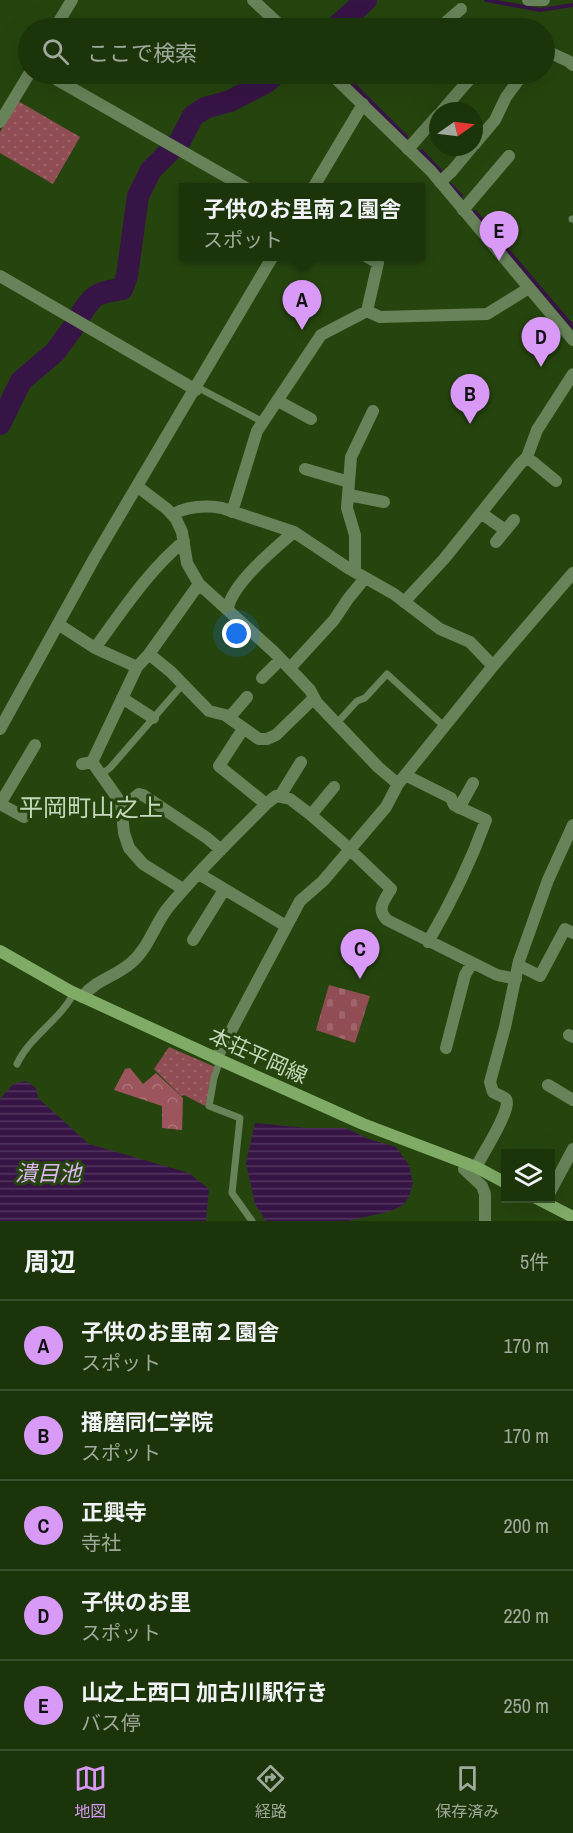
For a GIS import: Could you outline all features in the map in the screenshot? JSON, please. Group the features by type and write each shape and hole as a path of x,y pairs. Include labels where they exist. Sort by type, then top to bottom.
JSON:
{"main road":[{"name":"本荘平岡線","path":"0,951 78,995 218,1060 363,1124 471,1165 501,1180"},
{"path":"551,1203 567,1217"}],"street":[{"path":"61,18 72,0"},
{"path":"253,0 272,18"},
{"path":"528,0 544,0"},
{"path":"451,18 461,9"},
{"path":"555,55 573,65"},
{"path":"0,122 23,84"},
{"path":"64,84 237,183"},
{"path":"343,84 440,182 573,340"},
{"path":"450,102 465,84"},
{"path":"483,134 495,120 506,97 516,84"},
{"path":"316,183 363,104"},
{"path":"408,149 429,125"},
{"path":"440,182 465,156"},
{"path":"463,210 509,156"},
{"path":"0,729 58,624 270,261"},
{"path":"232,512 257,431 321,335 367,310 378,264 374,261"},
{"path":"0,276 197,389"},
{"path":"367,310 380,317 487,314 529,288"},
{"path":"404,602 444,559 527,457 537,430 573,374"},
{"path":"278,401 311,419"},
{"path":"262,678 285,663 329,626 348,599 360,575 355,535 347,508 349,482 351,457 373,411"},
{"path":"527,457 556,481"},
{"path":"304,469 349,482"},
{"path":"138,487 173,514 182,532 187,563 199,584 228,608 285,663 310,690 314,699 378,767 401,779 451,798 454,805 486,819 453,900 428,942"},
{"path":"349,495 384,502"},
{"path":"173,514 190,507 222,508 294,532 404,602 440,629 470,642 493,666"},
{"path":"481,513 505,530"},
{"path":"496,542 514,520"},
{"path":"228,608 230,598 256,566 294,532"},
{"path":"95,648 148,575 184,541"},
{"path":"218,1060 300,902 323,881 386,807 401,779 493,666 573,573"},
{"path":"183,890 143,864 129,848 124,833 121,802 100,775 87,763 137,667 149,654 199,584"},
{"path":"58,624 95,648 137,667"},
{"path":"149,654 209,711 228,718 260,739 272,737 314,699"},
{"path":"228,718 247,697"},
{"path":"122,698 153,718"},
{"path":"243,729 219,766 266,804"},
{"path":"24,817 0,804 35,745"},
{"path":"280,796 301,762"},
{"path":"459,808 473,783"},
{"path":"311,815 334,787"},
{"path":"121,802 130,801 139,794 143,795 221,850"},
{"path":"78,995 131,963 152,936 162,916 183,890 276,796 290,799 311,815 391,889 380,907 381,915 387,920 497,975 516,979"},
{"path":"485,1221 485,1194 482,1186 464,1169 471,1165 506,1109 506,1098 493,1092 490,1082 518,965 548,880 573,825"},
{"path":"200,874 286,926"},
{"path":"193,940 224,890"},
{"path":"518,965 540,976 565,929 573,933"},
{"path":"446,1048 465,975 472,963"},
{"path":"548,1085 573,1100"},
{"path":"555,1180 573,1149"}],"lane":[{"path":"197,389 263,422"},
{"path":"337,723 387,674 445,727"},
{"path":"100,775 110,768 183,684"},
{"path":"17,1064 31,1044 78,995"},
{"path":"218,1060 209,1106 240,1118 232,1193 252,1221"}],"green space":[{"path":"18,101 80,137 53,184 0,153 0,132"},
{"path":"329,985 370,996 355,1043 316,1030"},
{"path":"169,1047 215,1067 207,1107 184,1095 181,1096 154,1069"},
{"path":"130,1068 143,1084 156,1073 183,1098 182,1130 162,1128 162,1106 114,1090 125,1069"}],"water":[{"name":"潰目池","path":"26,1081 36,1088 38,1098 89,1144 189,1173 209,1189 206,1221 0,1221 0,1099 13,1084"},
{"path":"255,1123 307,1128 346,1128 369,1139 396,1147 409,1165 413,1183 409,1197 403,1205 391,1211 348,1221 266,1221 255,1204 246,1163"}],"waterway":[{"path":"346,18 366,0"},
{"path":"486,0 540,10 573,5"},
{"path":"79,317 88,303 96,296 122,289 127,276 138,196 151,170 180,141 193,116 205,108 230,101 263,84"},
{"path":"353,84 406,137"},
{"path":"421,151 441,172"},
{"path":"451,185 461,196"},
{"path":"475,212 573,327"},
{"path":"0,424 21,381 55,352 72,329"}],"place":[{"name":"山之上西口 加古川駅行き","path":"499,261"},
{"name":"子供のお里南２園舎","path":"302,330"},
{"name":"子供のお里","path":"541,367"},
{"name":"播磨同仁学院","path":"470,424"},
{"name":"正興寺","path":"360,979"}],"district":[{"name":"平岡町山之上","path":"91,808"}]}
